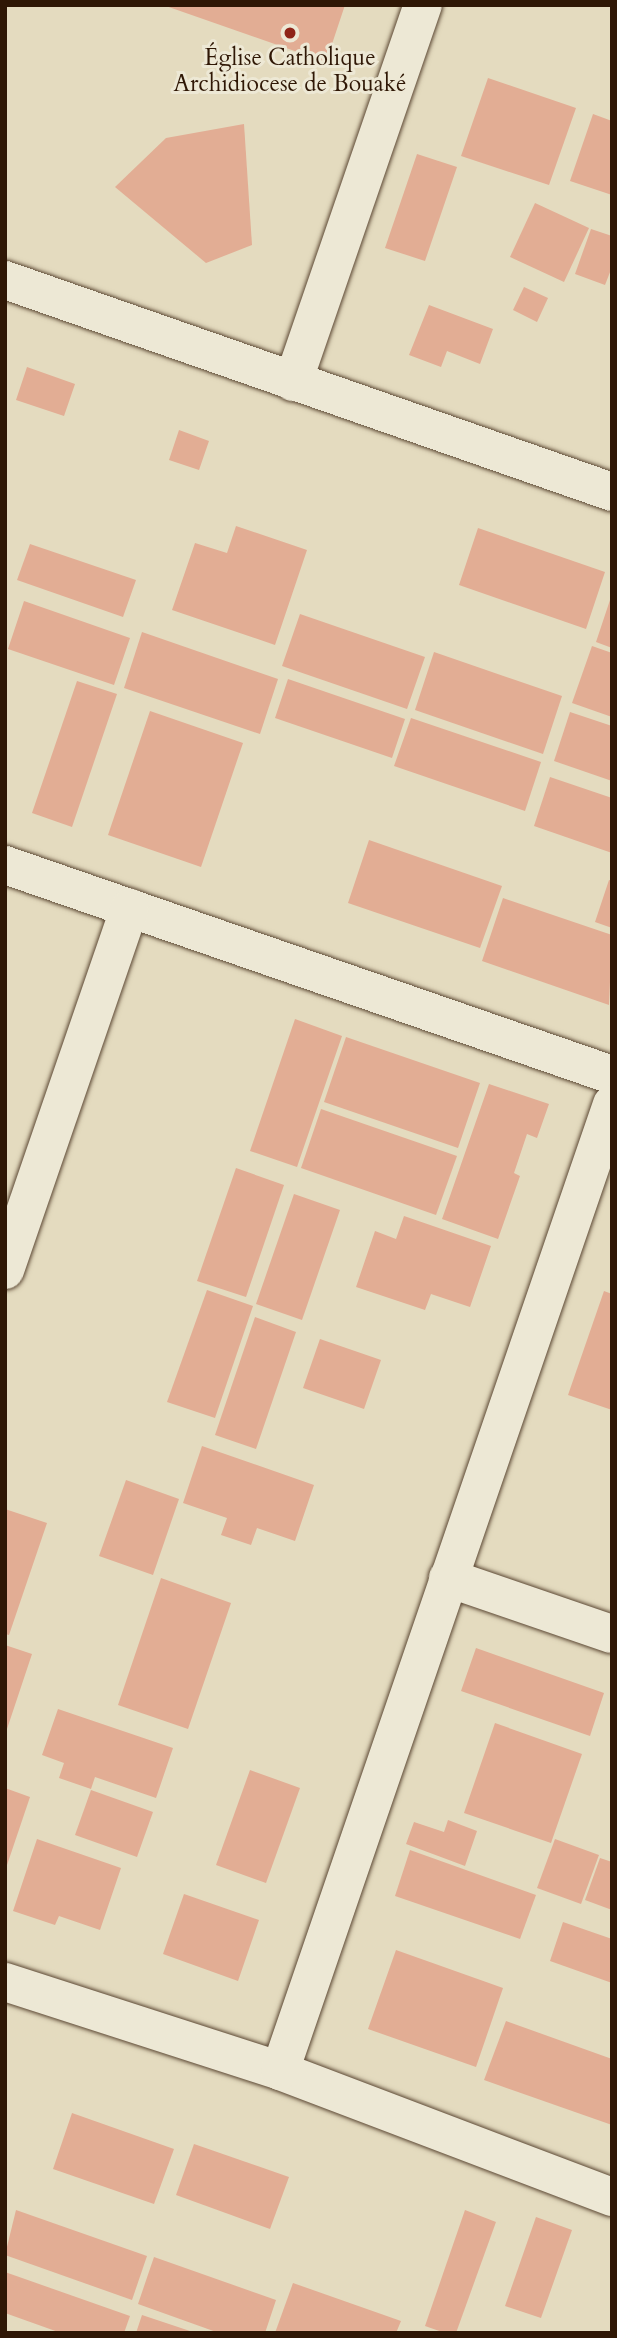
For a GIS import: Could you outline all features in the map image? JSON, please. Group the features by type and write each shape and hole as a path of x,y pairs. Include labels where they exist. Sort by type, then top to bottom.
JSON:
{"street":[{"path":"293,382 423,5"},
{"path":"5,280 612,492"},
{"path":"5,865 612,1075"},
{"path":"5,1270 130,908"},
{"path":"281,2071 612,1104"},
{"path":"448,1578 612,1634"},
{"path":"5,1982 281,2071 612,2197"}],"building":[{"name":"Église Catholique Archidiocese de Bouaké","path":"163,5 345,5 326,62"},
{"path":"488,78 576,108 549,185 461,156"},
{"path":"593,114 612,121 612,195 570,181"},
{"path":"244,124 252,245 206,263 115,187 166,138"},
{"path":"417,154 457,167 425,261 385,248"},
{"path":"535,203 589,228 564,282 510,257"},
{"path":"591,229 612,236 612,267 605,285 575,274"},
{"path":"524,287 548,298 537,322 513,310"},
{"path":"429,305 493,329 480,364 447,351 441,367 409,355"},
{"path":"27,367 75,384 64,416 16,400"},
{"path":"179,430 209,441 199,470 169,460"},
{"path":"236,526 307,550 275,645 172,610 195,543 227,553"},
{"path":"478,528 605,572 586,629 459,585"},
{"path":"30,544 136,580 123,617 17,580"},
{"path":"612,597 612,648 596,642"},
{"path":"24,601 130,638 114,685 8,649"},
{"path":"300,614 425,657 407,709 282,666"},
{"path":"142,632 278,679 260,734 124,688"},
{"path":"592,646 612,653 612,717 572,703"},
{"path":"434,652 562,696 543,754 415,710"},
{"path":"288,679 405,719 392,758 275,718"},
{"path":"77,681 117,694 72,827 32,813"},
{"path":"150,711 243,743 201,867 108,835"},
{"path":"570,712 612,726 612,781 554,761"},
{"path":"411,718 541,762 525,811 394,766"},
{"path":"550,777 612,798 612,853 534,826"},
{"path":"369,840 502,886 480,948 348,903"},
{"path":"609,880 612,881 612,928 595,922"},
{"path":"503,898 612,935 609,1005 482,961"},
{"path":"295,1019 342,1036 297,1167 250,1151"},
{"path":"346,1037 480,1083 458,1148 324,1102"},
{"path":"489,1084 549,1104 537,1138 527,1134 514,1173 520,1176 498,1239 442,1219"},
{"path":"321,1109 457,1156 436,1215 301,1168"},
{"path":"236,1168 284,1185 246,1297 197,1281"},
{"path":"294,1194 340,1210 302,1320 256,1304"},
{"path":"404,1216 491,1246 470,1307 431,1294 425,1310 356,1287 375,1231 396,1239"},
{"path":"207,1290 253,1306 215,1418 167,1402"},
{"path":"604,1291 612,1294 612,1410 568,1395"},
{"path":"255,1317 296,1332 256,1449 215,1435"},
{"path":"320,1339 381,1360 364,1409 303,1388"},
{"path":"202,1446 314,1485 295,1541 257,1528 251,1545 221,1535 227,1518 183,1503"},
{"path":"126,1480 179,1499 153,1575 99,1556"},
{"path":"5,1509 47,1523 9,1635 5,1634"},
{"path":"161,1578 231,1603 188,1729 118,1705"},
{"path":"5,1645 32,1654 6,1732 5,1732"},
{"path":"476,1648 604,1693 590,1736 461,1691"},
{"path":"58,1709 173,1748 156,1798 95,1777 91,1789 59,1778 64,1763 42,1755"},
{"path":"495,1723 582,1754 551,1843 464,1813"},
{"path":"250,1770 300,1788 266,1883 216,1865"},
{"path":"5,1788 30,1797 6,1868 5,1868"},
{"path":"91,1790 153,1812 137,1857 75,1835"},
{"path":"448,1820 477,1831 465,1866 406,1844 414,1822 444,1832"},
{"path":"37,1839 121,1868 100,1930 59,1916 55,1925 13,1911"},
{"path":"555,1839 599,1855 581,1904 537,1888"},
{"path":"410,1850 536,1895 520,1939 395,1896"},
{"path":"600,1858 612,1862 612,1910 585,1900"},
{"path":"184,1894 259,1920 238,1981 163,1954"},
{"path":"563,1922 612,1939 612,1983 550,1961"},
{"path":"396,1950 503,1988 476,2067 368,2029"},
{"path":"506,2021 612,2059 612,2125 484,2080"},
{"path":"72,2113 174,2149 154,2204 53,2169"},
{"path":"194,2144 289,2177 270,2229 176,2195"},
{"path":"16,2210 147,2256 132,2300 5,2255"},
{"path":"465,2210 496,2222 456,2333 445,2333 425,2326"},
{"path":"536,2217 572,2230 541,2318 505,2306"},
{"path":"154,2257 276,2300 265,2333 219,2333 138,2304"},
{"path":"5,2272 130,2316 124,2333 61,2333 5,2313"},
{"path":"293,2283 401,2321 396,2333 275,2333"},
{"path":"142,2315 193,2332 193,2333 136,2333"}],"place":[{"name":"Église Catholique Archidiocese de Bouaké","path":"290,33"}]}
